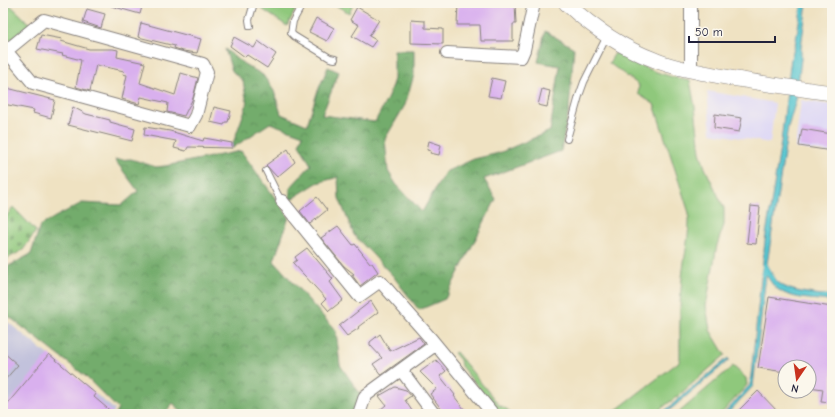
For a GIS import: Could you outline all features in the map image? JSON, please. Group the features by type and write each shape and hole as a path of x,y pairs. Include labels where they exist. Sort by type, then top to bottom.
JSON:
{"street":[{"path":"447,53 521,57 524,50 534,3"},
{"path":"566,3 607,36 647,57 673,66 729,78 832,93"},
{"path":"691,3 691,70"},
{"path":"44,20 202,64 207,72 196,115 190,126 33,83 5,49 44,20"},
{"path":"282,201 359,296 380,281 493,414"},
{"path":"359,414 365,396 435,345"},
{"path":"401,370 434,414"}],"lane":[{"path":"250,26 249,20 254,3"},
{"path":"303,3 293,21 292,33 294,36 330,58 335,59"},
{"path":"567,139 584,82 607,36"},
{"path":"266,171 282,201"}],"shaded area":[{"path":"707,91 775,103 770,143 711,133"},
{"path":"801,100 832,105 832,153 795,148"},
{"path":"3,318 115,410 112,414 3,414"}],"green space":[{"path":"8,3 30,24 14,39 5,40 3,38 3,5"},
{"path":"257,3 299,3 287,26 256,5"},
{"path":"332,3 354,3 349,13"},
{"path":"545,31 574,48 569,109 561,151 484,179 496,199 445,299 419,310 393,276 354,235 339,198 338,177 317,183 290,200 290,188 311,165 299,144 303,135 270,123 231,149 247,104 243,81 232,71 225,49 244,64 263,75 274,91 281,114 307,125 317,93 328,67 339,72 322,115 375,122 388,97 394,79 394,50 414,50 414,75 405,105 385,139 388,171 396,184 422,212 445,172 474,159 499,153 550,131 560,66 538,62"},
{"path":"615,53 651,70 690,81 695,107 700,152 705,168 724,208 724,225 717,245 706,306 710,330 725,355 679,395 654,414 611,414 680,361 681,288 689,229 689,213 654,104 638,94 639,85 609,63"},
{"path":"241,151 289,217 274,261 336,331 340,365 361,395 356,414 183,414 173,403 164,414 115,414 118,409 84,375 3,312 3,269 31,254 40,226 55,217 82,203 122,205 138,191 115,160 131,159 156,167"},
{"path":"13,207 36,231 23,250 3,261 3,221"},
{"path":"456,352 499,405 512,414 500,414 461,366 460,360 454,353"},
{"path":"733,366 746,378 747,385 721,414 677,414"}],"water":[{"path":"802,3 807,3 796,100 788,127 767,264 775,279 784,286 797,291 832,296 832,301 794,297 775,287 766,275 753,386 727,414 724,414 750,385 765,241 781,142 791,58 795,46"},
{"path":"728,358 729,360 665,414 661,414"}],"building":[{"path":"111,3 143,3 140,14 111,6"},
{"path":"458,3 515,3 516,24 513,24 513,41 481,41 480,25 457,25"},
{"path":"357,7 379,20 369,36 376,40 371,47 352,36 359,25 350,20"},
{"path":"87,9 105,14 101,28 83,22"},
{"path":"316,18 334,28 327,41 309,32"},
{"path":"411,20 425,21 425,28 443,29 443,44 411,43"},
{"path":"141,23 201,39 197,53 183,51 174,48 175,46 138,37"},
{"path":"41,35 62,39 61,41 89,49 118,50 117,57 145,63 140,83 175,95 181,73 198,78 193,98 184,116 167,112 168,103 141,97 139,104 122,99 127,75 123,74 124,71 96,65 90,91 76,87 81,60 62,55 63,54 37,49"},
{"path":"234,37 254,48 258,41 276,54 267,68 247,55 245,57 230,46"},
{"path":"492,78 505,81 501,98 488,96"},
{"path":"3,87 55,100 51,118 33,113 34,110 3,104"},
{"path":"542,89 550,91 547,107 538,105"},
{"path":"73,107 86,114 110,120 110,122 135,129 132,141 68,125"},
{"path":"214,107 231,111 228,122 225,122 224,125 210,122"},
{"path":"715,114 742,118 739,132 714,128"},
{"path":"145,127 170,131 203,141 204,138 232,143 232,148 188,147 186,151 174,148 176,141 144,135"},
{"path":"802,129 832,134 832,151 799,146"},
{"path":"429,141 441,145 439,155 430,153 431,151 427,150"},
{"path":"288,149 295,162 277,177 266,165"},
{"path":"317,197 327,210 310,224 300,211"},
{"path":"751,206 760,207 756,244 747,243"},
{"path":"338,226 353,245 355,244 370,263 372,263 378,272 360,286 352,275 354,274 344,266 321,238"},
{"path":"307,248 333,279 330,282 343,300 329,311 322,303 326,299 293,263 297,260 295,257"},
{"path":"769,297 832,307 832,403 821,402 823,389 817,388 817,359 777,359 777,371 758,368"},
{"path":"371,301 378,312 347,336 339,326"},
{"path":"380,334 390,351 419,337 424,344 381,375 373,364 382,358 370,345 370,342"},
{"path":"3,352 18,365 3,382"},
{"path":"49,354 96,394 94,397 114,414 3,414 3,409"},
{"path":"436,360 446,371 440,376 468,414 445,414 430,394 437,389 420,372"},
{"path":"395,387 406,390 411,396 405,400 414,414 375,414 386,405 379,396"},
{"path":"758,391 780,414 735,414"}]}
